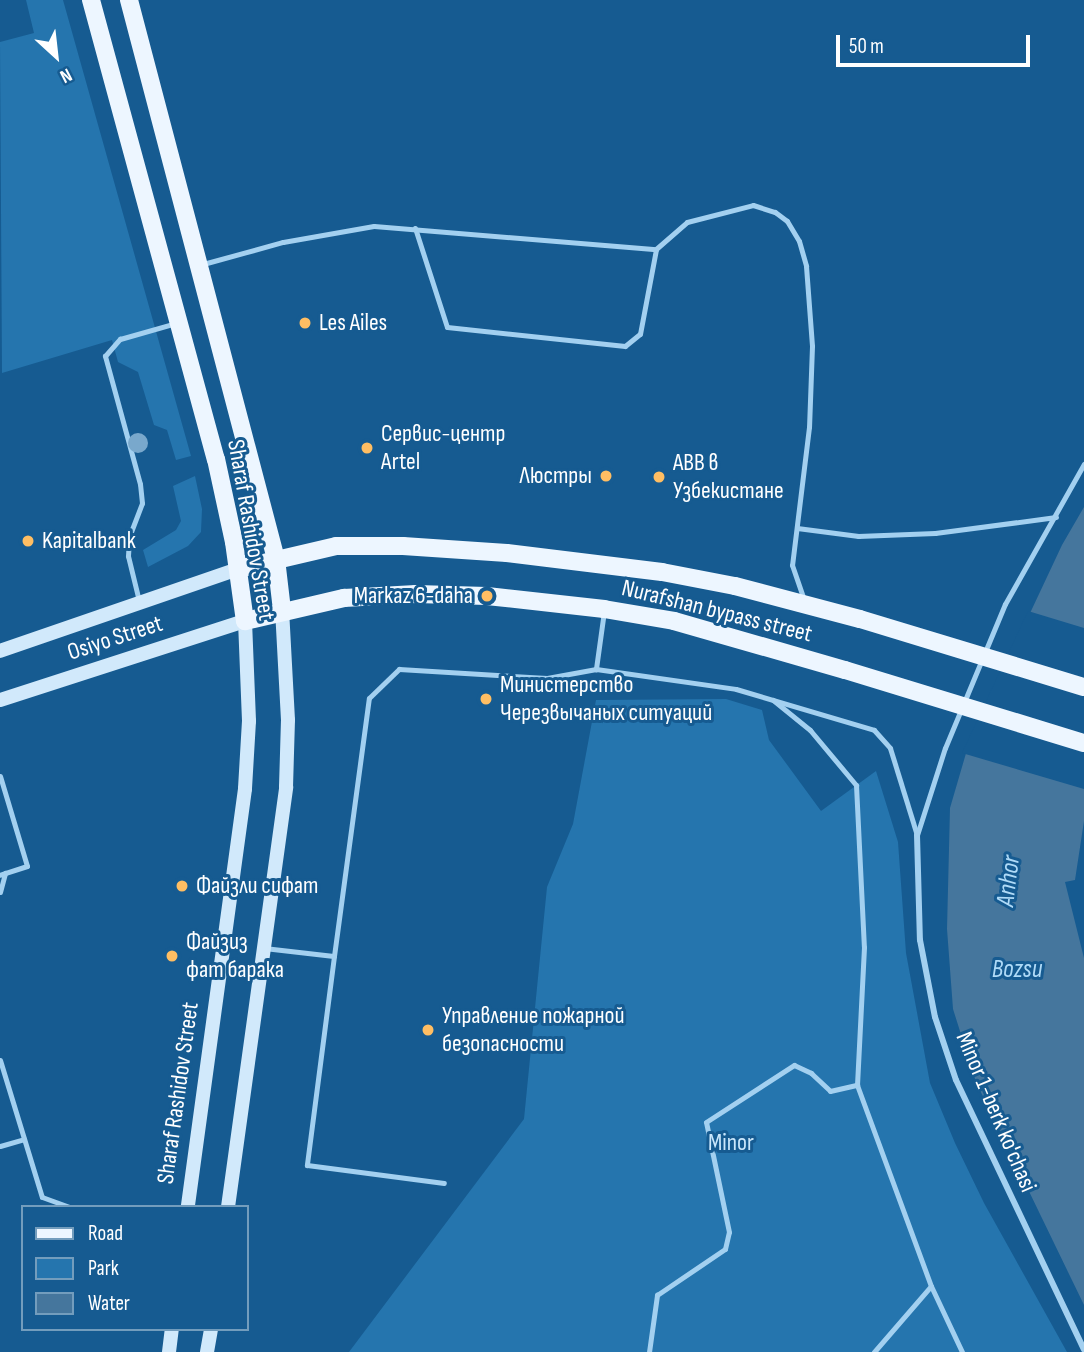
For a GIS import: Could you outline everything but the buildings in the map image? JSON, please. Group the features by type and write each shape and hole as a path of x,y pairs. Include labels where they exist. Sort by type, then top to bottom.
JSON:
{"main road":[{"name":"Sharaf Rashidov Street","path":"90,0 216,459 238,569 245,621 249,721 245,789 187,1205"},
{"name":"Sharaf Rashidov Street","path":"129,0 276,559 282,610 287,775 228,1205"},
{"name":"Nurafshan bypass street","path":"238,569 336,546 404,546 517,553 650,570 735,586 860,619 1084,687"},
{"name":"Osiyo Street","path":"0,650 238,569"},
{"name":"Nurafshan bypass street","path":"245,621 282,610 344,598 416,594 487,596 604,609 710,630 1084,743"},
{"name":"Osiyo Street","path":"0,700 245,621"},
{"path":"169,1352 172,1331"},
{"path":"208,1352 211,1331"}],"street":[{"name":"Minor 1-berk ko'chasi","path":"917,835 920,940 935,1017 956,1080 1084,1349"}],"lane":[{"path":"415,228 447,327 625,346 640,334 656,250 688,222 753,205 775,212 787,221 799,241 806,267 812,346 809,428 792,565 807,605"},
{"path":"200,265 260,247 360,228 415,228 656,250"},
{"path":"139,601 128,556 129,537 142,503 140,484 104,356 120,339 179,322"},
{"path":"917,835 945,748 1005,604 1084,464"},
{"path":"797,528 858,536 922,534 1056,517"},
{"path":"596,669 604,609"},
{"name":"Minor 1-berk ko'chasi","path":"443,1183 307,1165 369,698 399,668 547,678 596,669 736,689 874,730 890,748 917,835"},
{"path":"773,700 810,730 856,785 864,947 857,1085 930,1286 962,1352"},
{"path":"0,776 27,866 3,874 0,892"},
{"path":"264,948 334,956"},
{"path":"0,1060 42,1197 65,1205"},
{"path":"649,1352 657,1295 725,1249 729,1231 706,1122 794,1065 811,1073 830,1091 857,1085"},
{"path":"0,1146 24,1139"},
{"path":"874,1352 930,1286"}],"green space":[{"path":"26,0 63,0 191,456 176,460 167,430 154,425 138,372 118,362 112,340 2,373 0,42 34,33"},
{"path":"195,476 202,509 201,532 188,546 148,567 143,550 176,530 181,521 173,486"},
{"name":"Minor","path":"726,699 762,710 769,740 821,811 876,771 898,842 906,953 930,1083 984,1203 1067,1352 349,1352 524,1119 547,887 573,824 596,700"}],"water":[{"name":"Bozsu","path":"1084,507 1084,821 1075,880 1065,882 1084,958 1084,1305 976,1082 953,1009 947,929 950,808 969,743 1062,545"}],"pier":[{"path":"1028,611 1084,628 1084,789 962,753"}],"place":[{"name":"Les Ailes","path":"305,323"},
{"name":"Сервис-центр Artel","path":"367,448"},
{"name":"Люстры","path":"606,476"},
{"name":"ABB в Узбекистане","path":"659,477"},
{"name":"Kapitalbank","path":"28,541"},
{"name":"Markaz 6-daha","path":"487,596"},
{"name":"Министерство Черезвычаных ситуаций","path":"486,699"},
{"name":"Файзли сифат","path":"182,886"},
{"name":"Файзиз фат барака","path":"172,956"},
{"name":"Управление пожарной безопасности","path":"428,1030"}],"water label":[{"name":"Anhor","path":"1009,881"}]}
